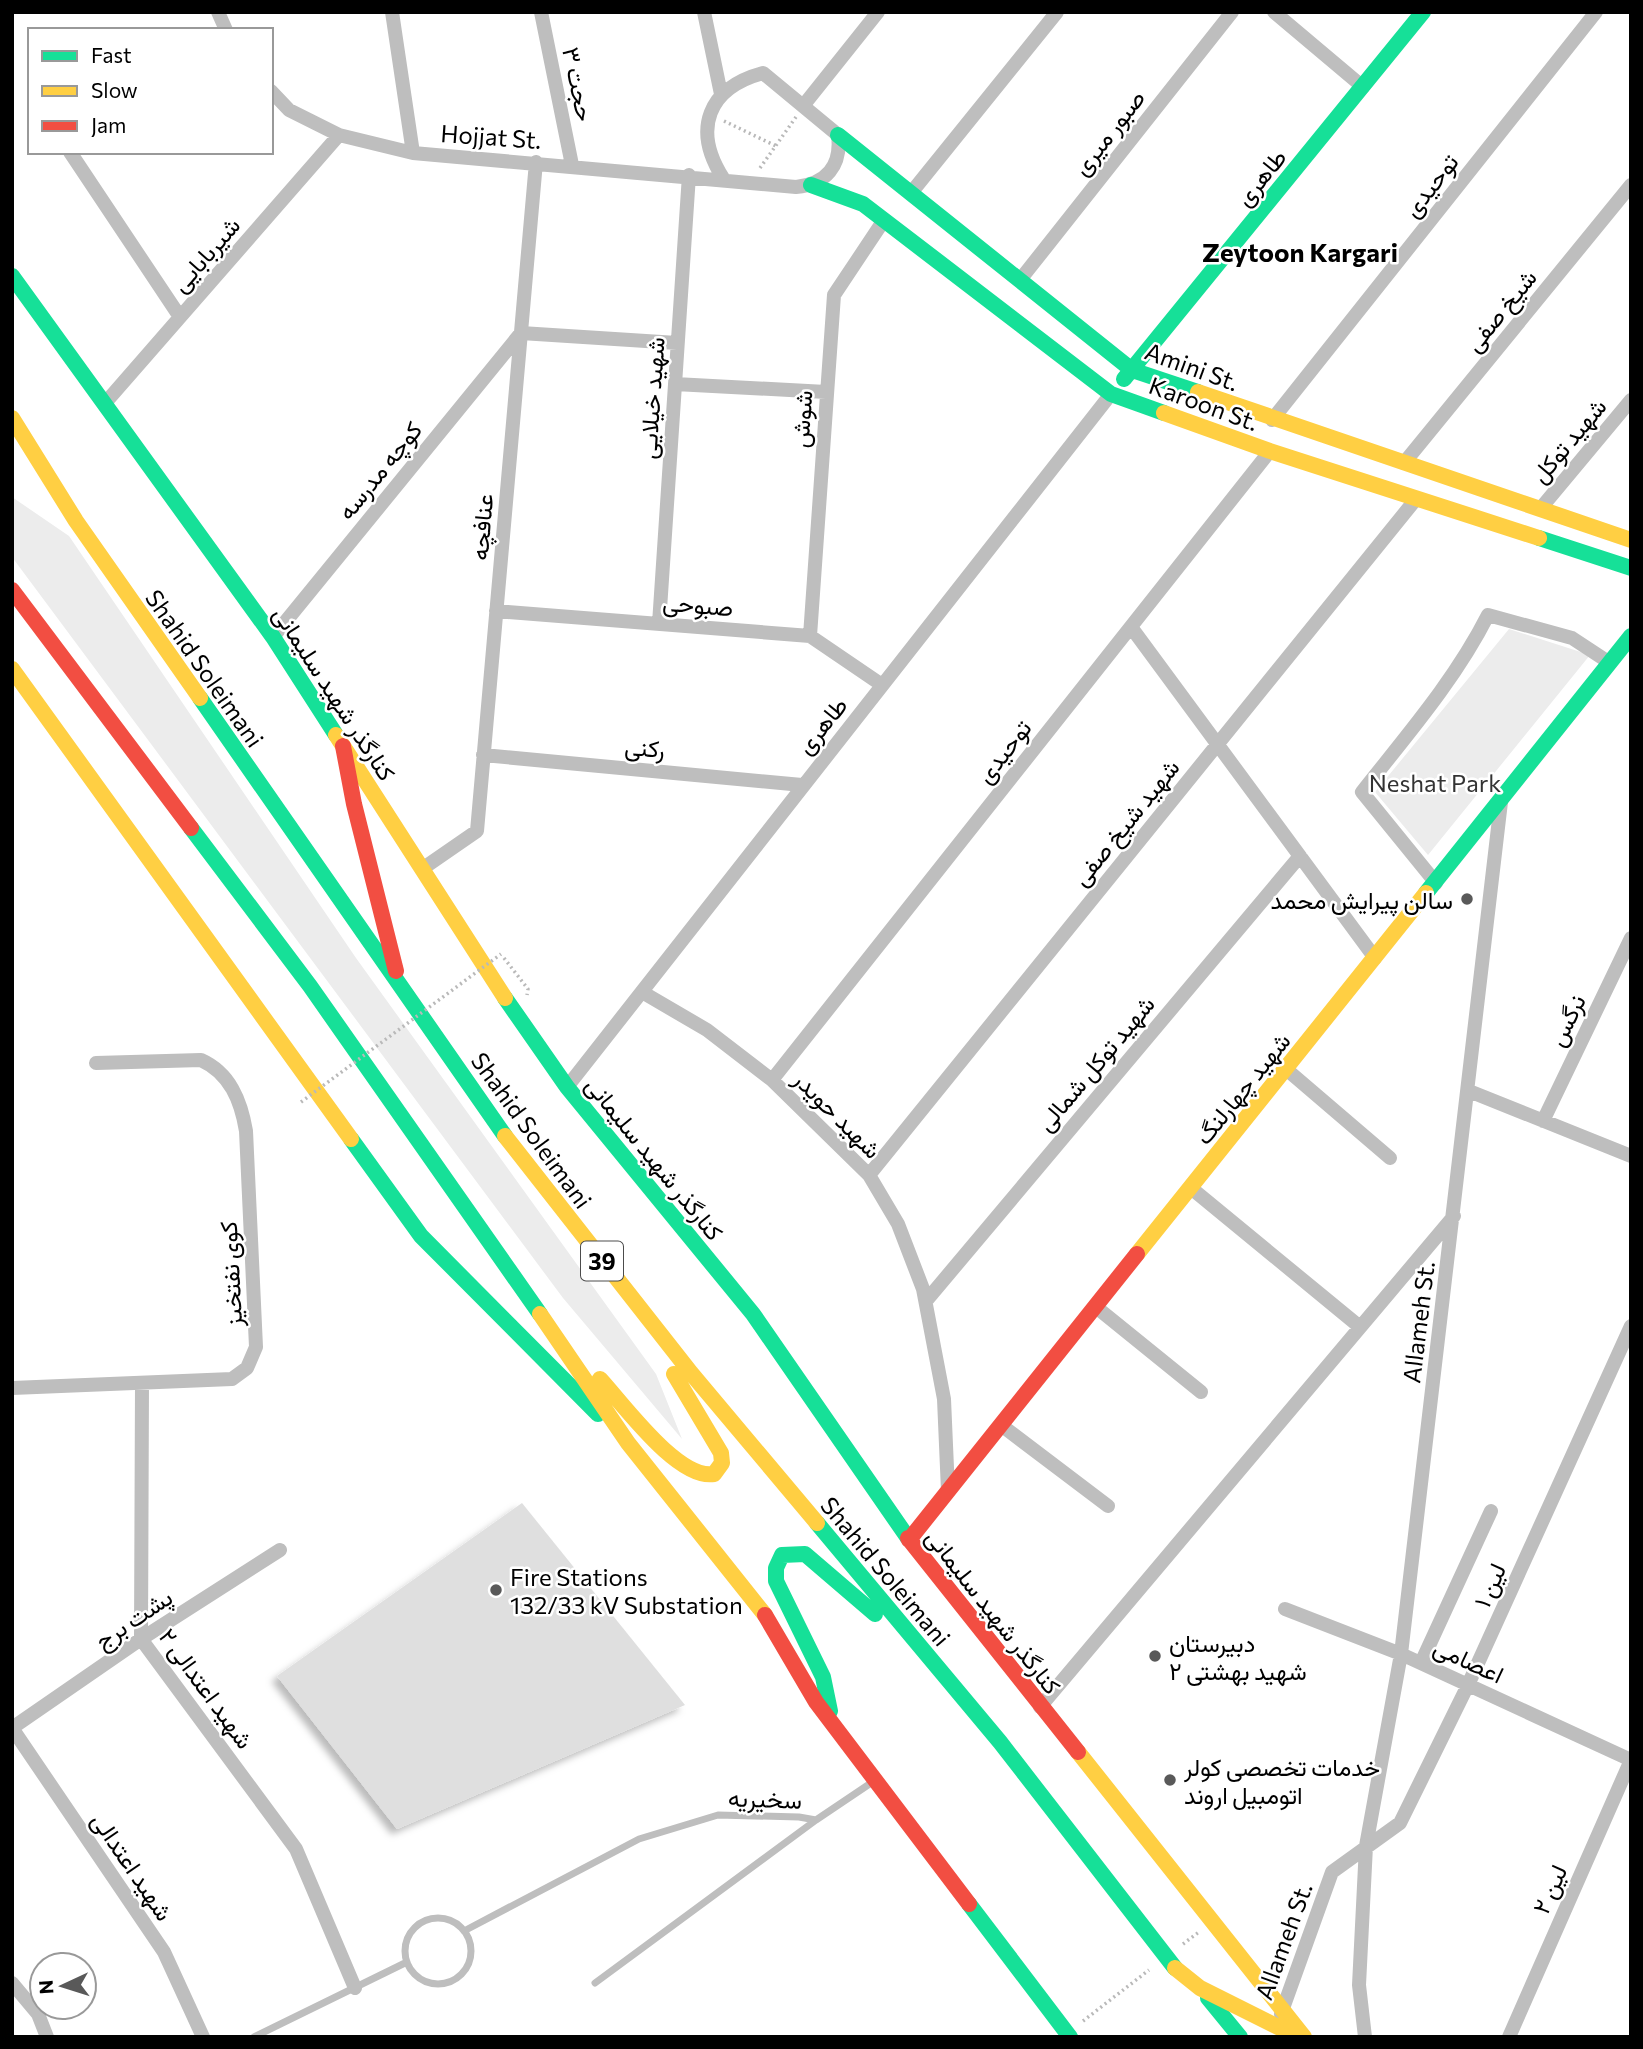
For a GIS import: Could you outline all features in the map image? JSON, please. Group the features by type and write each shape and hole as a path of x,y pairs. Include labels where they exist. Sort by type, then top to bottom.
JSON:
{"main road":[{"name":"طاهری","path":"1111,394 1423,12"},
{"name":"Amini St.","path":"838,135 911,193 1009,294 1132,370 1272,420 1631,540"},
{"name":"Karoon St.","path":"811,186 863,204 884,220 1009,294 1111,394 1270,451 1631,568"},
{"name":"کنارگذر شهید سلیمانی","path":"12,276 106,402 273,637 521,1023 567,1087 753,1314 909,1540 1304,2037"},
{"name":"Shahid Soleimani","path":"12,418 76,521 529,1170 628,1294 960,1695 1166,1957 1200,1988 1278,2026"},
{"path":"12,590 310,986 628,1443 760,1607 832,1724 1069,2035"},
{"path":"1610,663 1631,636"},
{"path":"1610,663 1631,644"},
{"name":"شهید چهارلنگ","path":"909,1540 1610,663"},
{"path":"12,669 421,1236 628,1443"},
{"path":"343,746 400,987"},
{"path":"542,1316 680,1465 702,1476 714,1474 722,1463 713,1436 628,1294"},
{"path":"832,1724 823,1677 776,1581 776,1569 782,1555 795,1552 805,1554 854,1595 960,1695"},
{"name":"39","path":"1200,1988 1241,2037"},
{"name":"39","path":"1278,2026 1298,2037"}],"street":[{"path":"218,12 225,28"},
{"path":"391,12 413,153"},
{"name":"حجت ۳","path":"541,12 572,165"},
{"path":"704,12 721,94"},
{"path":"803,106 878,12"},
{"path":"911,193 1057,12"},
{"name":"صبور میری","path":"1009,294 1232,12"},
{"path":"1274,12 1363,87"},
{"name":"توحیدی","path":"1272,420 1596,12"},
{"path":"723,178 712,162 706,138 710,115 721,94 740,80 763,73 838,135 840,151 835,166 825,178 811,186"},
{"name":"Hojjat St.","path":"273,93 289,110 339,135 413,153 811,186"},
{"name":"شیربابایی","path":"106,402 339,135"},
{"path":"70,154 180,317"},
{"name":"عنافچه","path":"422,869 477,831 536,162"},
{"name":"شهید خیلایی","path":"659,624 689,175"},
{"name":"شیخ صفی","path":"1404,463 1631,185"},
{"name":"شوش","path":"810,636 834,295 884,220"},
{"path":"521,333 677,343"},
{"name":"کوچه مدرسه","path":"273,637 521,333"},
{"path":"675,384 826,392"},
{"name":"طاهری","path":"567,1087 1111,394"},
{"name":"شهید توکل","path":"1541,508 1631,400"},
{"name":"توحیدی","path":"772,1080 1270,451"},
{"name":"شهید شیخ صفی","path":"869,1175 1416,499"},
{"name":"صبوحی","path":"496,611 810,636 882,685"},
{"path":"1436,883 1362,792 1463,659 1488,615 1572,638 1610,663"},
{"path":"1131,627 1375,958"},
{"name":"رکنی","path":"483,755 802,785"},
{"name":"Allameh St.","path":"1365,2037 1359,1985 1366,1846 1401,1654 1501,801"},
{"name":"شهید توکل شمالی","path":"926,1301 1300,856"},
{"name":"نرگس","path":"1543,1121 1631,938"},
{"name":"شهید حویدر","path":"642,992 707,1030 772,1080 869,1175 898,1224 926,1301 944,1399 948,1491"},
{"name":"کوی نفتخیز","path":"12,1388 232,1379 247,1368 256,1347 246,1131 241,1103 217,1068 201,1060 96,1063"},
{"path":"1286,1069 1390,1158"},
{"path":"1469,1091 1631,1156"},
{"path":"1191,1188 1360,1327"},
{"path":"1040,1707 1454,1216"},
{"path":"1096,1307 1201,1392"},
{"name":"لین ۱","path":"1366,1846 1400,1823 1468,1685 1631,1326"},
{"name":"شهید اعتدالی ۲","path":"142,1384 141,1639 296,1849 355,1988"},
{"path":"1001,1425 1108,1506"},
{"path":"1421,1663 1491,1511"},
{"name":"پشت برج","path":"12,1728 141,1639 280,1550"},
{"name":"اعصامی","path":"1285,1609 1401,1654 1631,1760"},
{"name":"شهید اعتدالی","path":"12,1728 164,1952 203,2037"},
{"name":"لین ۲","path":"1509,2037 1631,1760"},
{"name":"Allameh St.","path":"1278,2026 1282,2008 1332,1872 1366,1846"},
{"path":"12,1983 38,2014 47,2037"}],"lane":[{"path":"816,1820 874,1781"},
{"name":"سخیریه","path":"464,1931 639,1839 718,1815 799,1816 816,1820"},
{"name":"سخیریه","path":"595,1983 816,1820"},
{"path":"441,1918 454,1922 464,1931 471,1954 459,1976 448,1982 424,1980 407,1962 405,1949 408,1936 416,1926 428,1919 441,1918"},
{"path":"254,2037 407,1962"}],"path":[{"path":"751,182 803,106"},
{"path":"710,115 776,146"},
{"path":"301,1102 501,954 528,989"},
{"path":"1069,2035 1212,1922"}],"green space":[{"path":"12,497 69,536 356,958 656,1374 682,1439 563,1298 12,557"},
{"name":"Neshat Park","path":"1509,629 1590,655 1428,855 1375,792"}],"building":[{"name":"Fire Stations 132/33 kV Substation","path":"522,1503 685,1705 397,1829 277,1676"}],"traffic: fast":[{"path":"1124,379 1423,12"},
{"path":"838,135 1132,370 1198,392"},
{"path":"811,185 863,204 1111,394 1164,413"},
{"path":"12,276 273,637 336,735"},
{"path":"1539,538 1631,568"},
{"path":"1426,893 1631,636"},
{"path":"200,698 505,1136"},
{"path":"191,828 310,986 540,1314"},
{"path":"505,998 567,1087 753,1314 908,1538"},
{"path":"351,1139 421,1236 598,1414"},
{"path":"817,1523 1000,1742 1175,1968"},
{"path":"830,1711 823,1677 776,1581 776,1568 782,1555 805,1554 875,1614"},
{"path":"969,1904 1070,2037"},
{"path":"1208,1998 1240,2037"}],"traffic: slow":[{"path":"1198,392 1631,540"},
{"path":"1164,413 1270,451 1539,538"},
{"path":"12,418 76,521 200,698"},
{"path":"12,669 351,1139"},
{"path":"336,735 505,998"},
{"path":"1137,1254 1426,893"},
{"path":"505,1136 691,1373 817,1523"},
{"path":"540,1314 628,1443 765,1615"},
{"path":"600,1379 668,1453 700,1473 714,1474 722,1463 721,1453 674,1374"},
{"path":"1078,1752 1304,2037"},
{"path":"1175,1968 1200,1988 1298,2037"}],"traffic: jam":[{"path":"12,590 191,828"},
{"path":"343,746 354,804 396,971"},
{"path":"909,1540 1137,1254"},
{"path":"908,1538 1078,1752"},
{"path":"765,1615 816,1702 969,1904"}],"place":[{"name":"سالن پیرایش محمد","path":"1467,899"},
{"name":"Fire Stations 132/33 kV Substation","path":"496,1590"},
{"name":"دبیرستان شهید بهشتی ۲","path":"1155,1656"},
{"name":"خدمات تخصصی کولر اتومبیل اروند","path":"1170,1780"}],"district":[{"name":"Zeytoon Kargari","path":"1300,251"}]}
